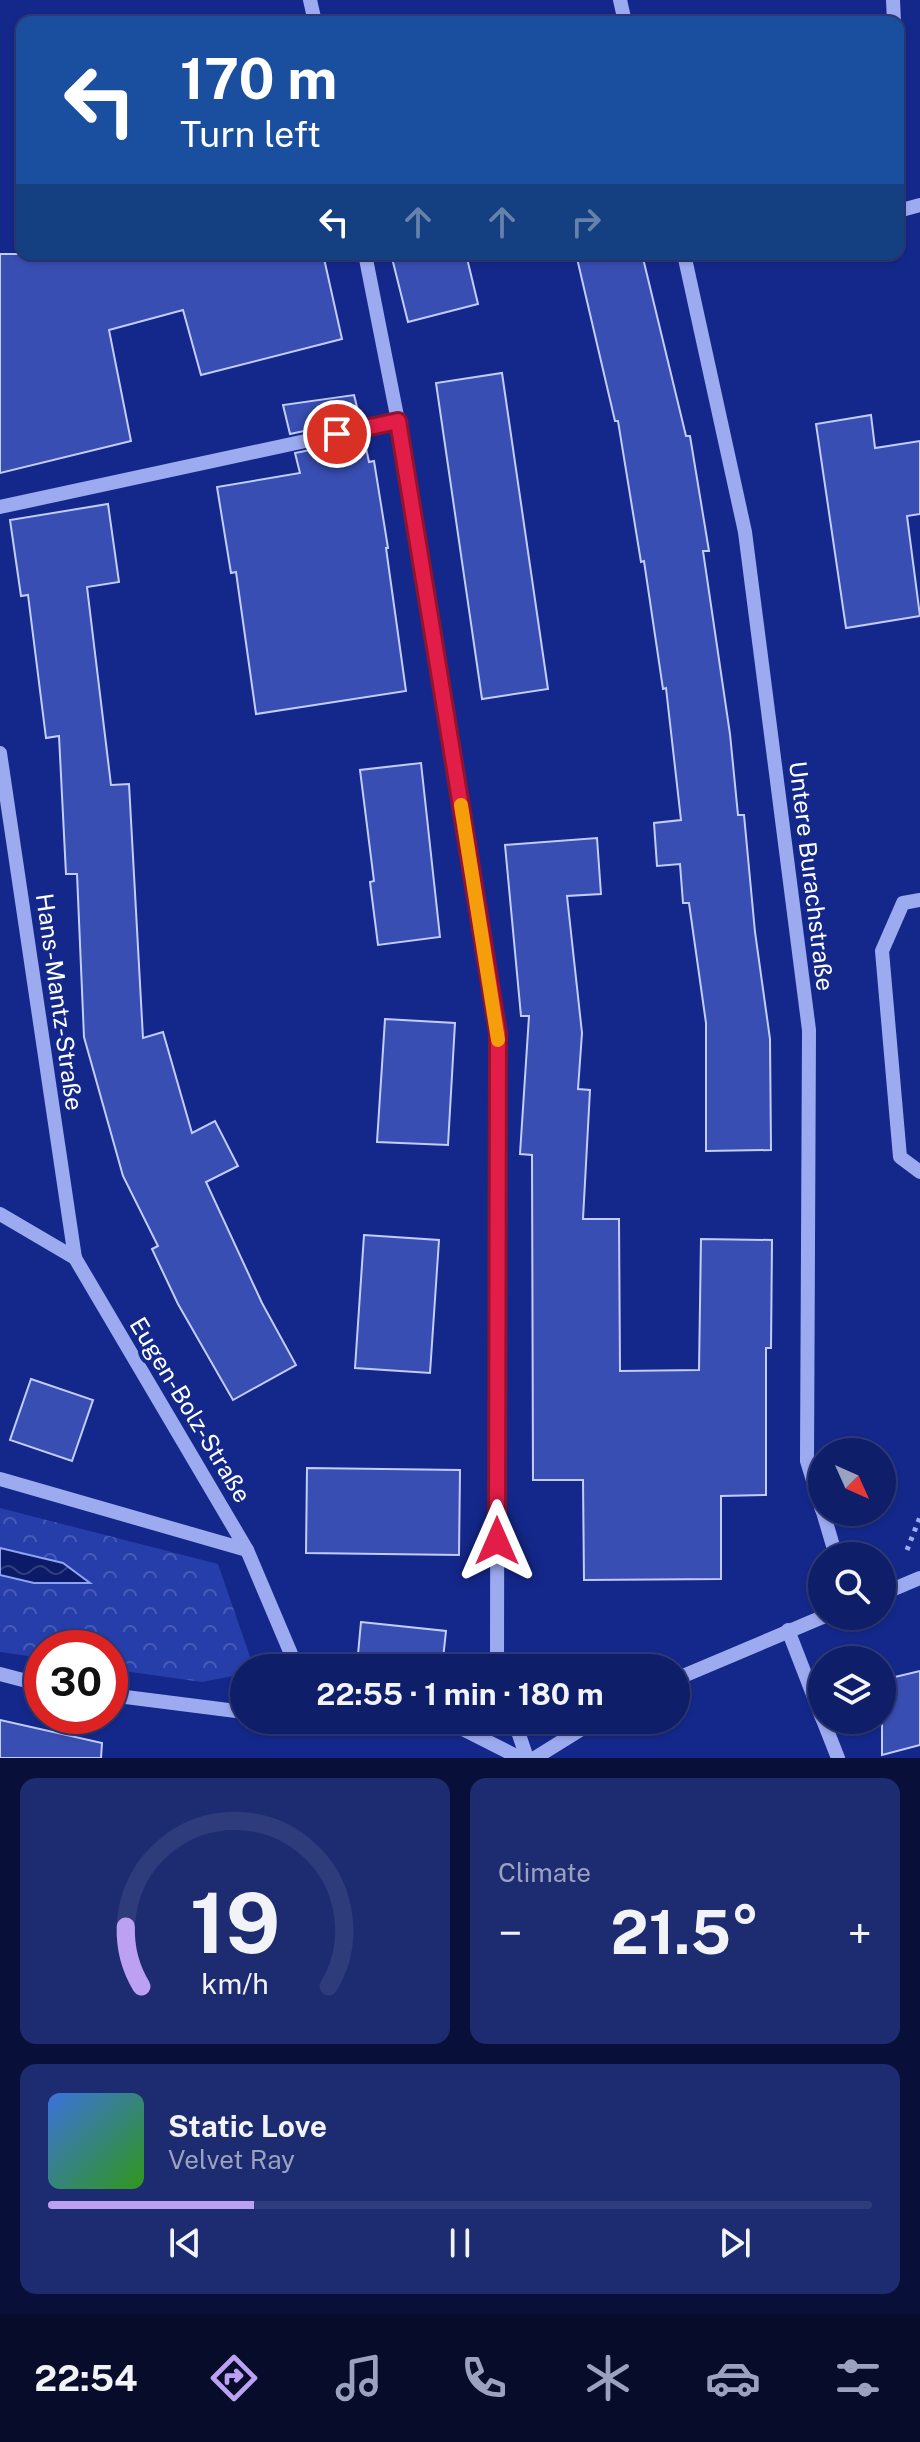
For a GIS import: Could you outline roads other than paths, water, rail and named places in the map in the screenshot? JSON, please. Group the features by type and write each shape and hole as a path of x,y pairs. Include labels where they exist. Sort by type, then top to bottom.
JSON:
{"street":[{"path":"366,260 398,421 498,1033 497,1654"},
{"name":"Untere Burachstraße","path":"685,260 745,532 809,1030 808,1464"},
{"path":"0,507 398,421"},
{"name":"Hans-Mantz-Straße","path":"0,753 75,1258"},
{"path":"920,900 903,903 882,951 900,1157 920,1172"},
{"name":"Eugen-Bolz-Straße","path":"0,1214 75,1258 247,1550 291,1654"},
{"path":"0,1479 247,1550"},
{"path":"896,1588 920,1578"},
{"path":"690,1673 808,1622"},
{"path":"788,1630 808,1682"},
{"path":"0,1674 24,1680"},
{"path":"128,1697 230,1710"},
{"path":"473,1734 520,1758"},
{"path":"519,1734 527,1758"},
{"path":"535,1758 574,1734"},
{"path":"828,1734 838,1758"}],"water":[{"path":"0,1548 63,1563 90,1583 34,1583 0,1575"}]}
